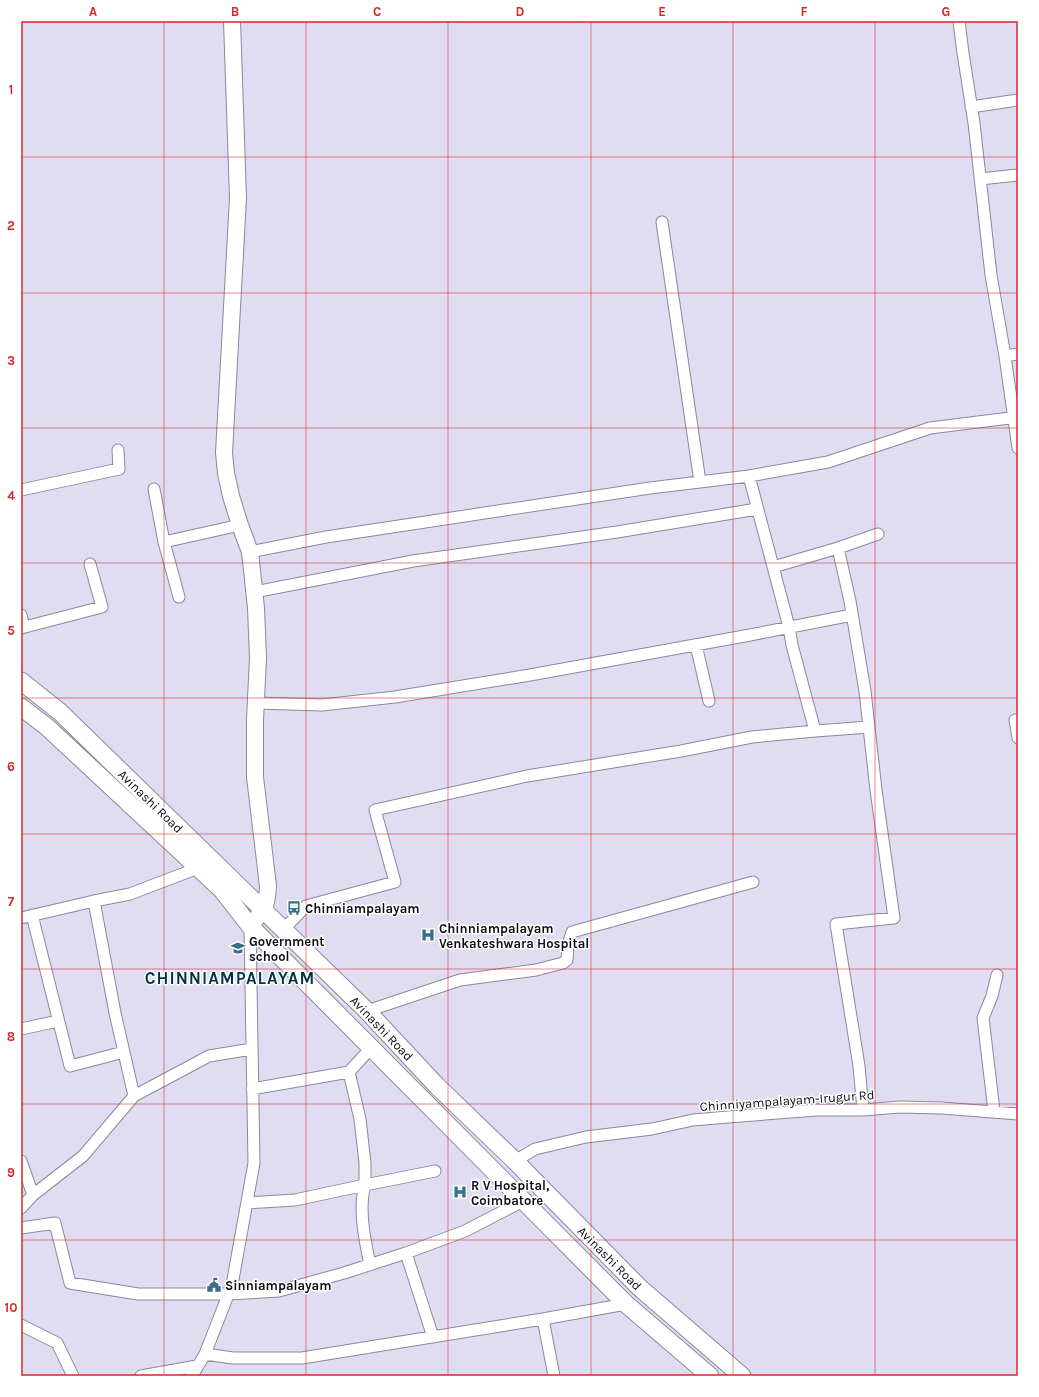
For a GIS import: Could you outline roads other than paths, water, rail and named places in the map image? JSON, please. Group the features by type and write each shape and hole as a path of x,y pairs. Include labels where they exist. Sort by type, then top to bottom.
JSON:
{"main road":[{"path":"232,21 238,198 224,453 226,473 240,525 250,552 256,608 258,658 255,777 268,886 268,899 264,910 250,926"},
{"name":"Avinashi Road","path":"21,681 60,712 264,910 366,1011 437,1086 515,1161 640,1288 742,1376"},
{"name":"Avinashi Road","path":"21,707 46,728 222,890 250,926 626,1304 710,1376"}],"street":[{"path":"959,21 972,107 991,275 1015,417 1018,448"},
{"path":"972,107 1018,100"},
{"path":"980,179 1018,175"},
{"path":"662,222 700,482"},
{"path":"1005,356 1018,354"},
{"path":"250,552 326,537 749,476 828,462 930,428 1015,417"},
{"path":"21,490 119,469 118,450"},
{"path":"749,476 790,626 792,645 815,731"},
{"path":"154,489 164,542 178,597"},
{"path":"254,592 413,561 609,533 757,509"},
{"path":"164,542 240,525"},
{"path":"773,567 838,548 878,534"},
{"path":"838,548 852,615 865,691 876,790 894,918 836,924 859,1066 863,1110"},
{"path":"21,615 23,628 102,607 90,564"},
{"path":"256,704 322,705 394,697 530,675 852,615"},
{"path":"696,645 709,701"},
{"path":"1018,720 1015,720 1018,738"},
{"path":"283,930 306,906 394,882 375,810 527,776 681,751 752,737 870,727"},
{"path":"124,1052 70,1066 26,916 130,894 198,868"},
{"path":"366,1011 460,980 536,970 563,963 567,960 568,945 572,932 753,882"},
{"path":"94,901 115,1013 134,1096"},
{"path":"141,1376 195,1371 205,1354 230,1290 254,1163 250,926"},
{"path":"994,1111 983,1018 992,996 998,975"},
{"path":"21,1029 58,1021"},
{"path":"252,1089 349,1072 371,1048"},
{"path":"21,1208 33,1195 83,1156 134,1096 209,1056 252,1049"},
{"path":"349,1072 360,1119 365,1163 365,1185 362,1195 370,1265"},
{"name":"Chinniyampalayam-Irugur Rd","path":"515,1161 535,1149 586,1137 652,1129 693,1120 816,1110 863,1110 900,1107 994,1111 1018,1114"},
{"path":"21,1161 33,1195"},
{"path":"246,1207 295,1200 435,1171"},
{"path":"21,1228 55,1222 70,1283 138,1294 230,1290 278,1291 370,1265 406,1253 465,1231 523,1201"},
{"path":"406,1253 433,1336"},
{"path":"205,1354 233,1358 302,1358 626,1304"},
{"path":"542,1319 554,1376"},
{"path":"21,1325 56,1343 73,1376"}],"place":[{"name":"Chinniampalayam","path":"294,908"},
{"name":"Chinniampalayam Venkateshwara Hospital","path":"428,935"},
{"name":"Government school","path":"238,948"},
{"name":"R V Hospital, Coimbatore","path":"460,1192"},
{"name":"Sinniampalayam","path":"214,1285"}],"district":[{"name":"CHINNIAMPALAYAM","path":"230,978"}]}
